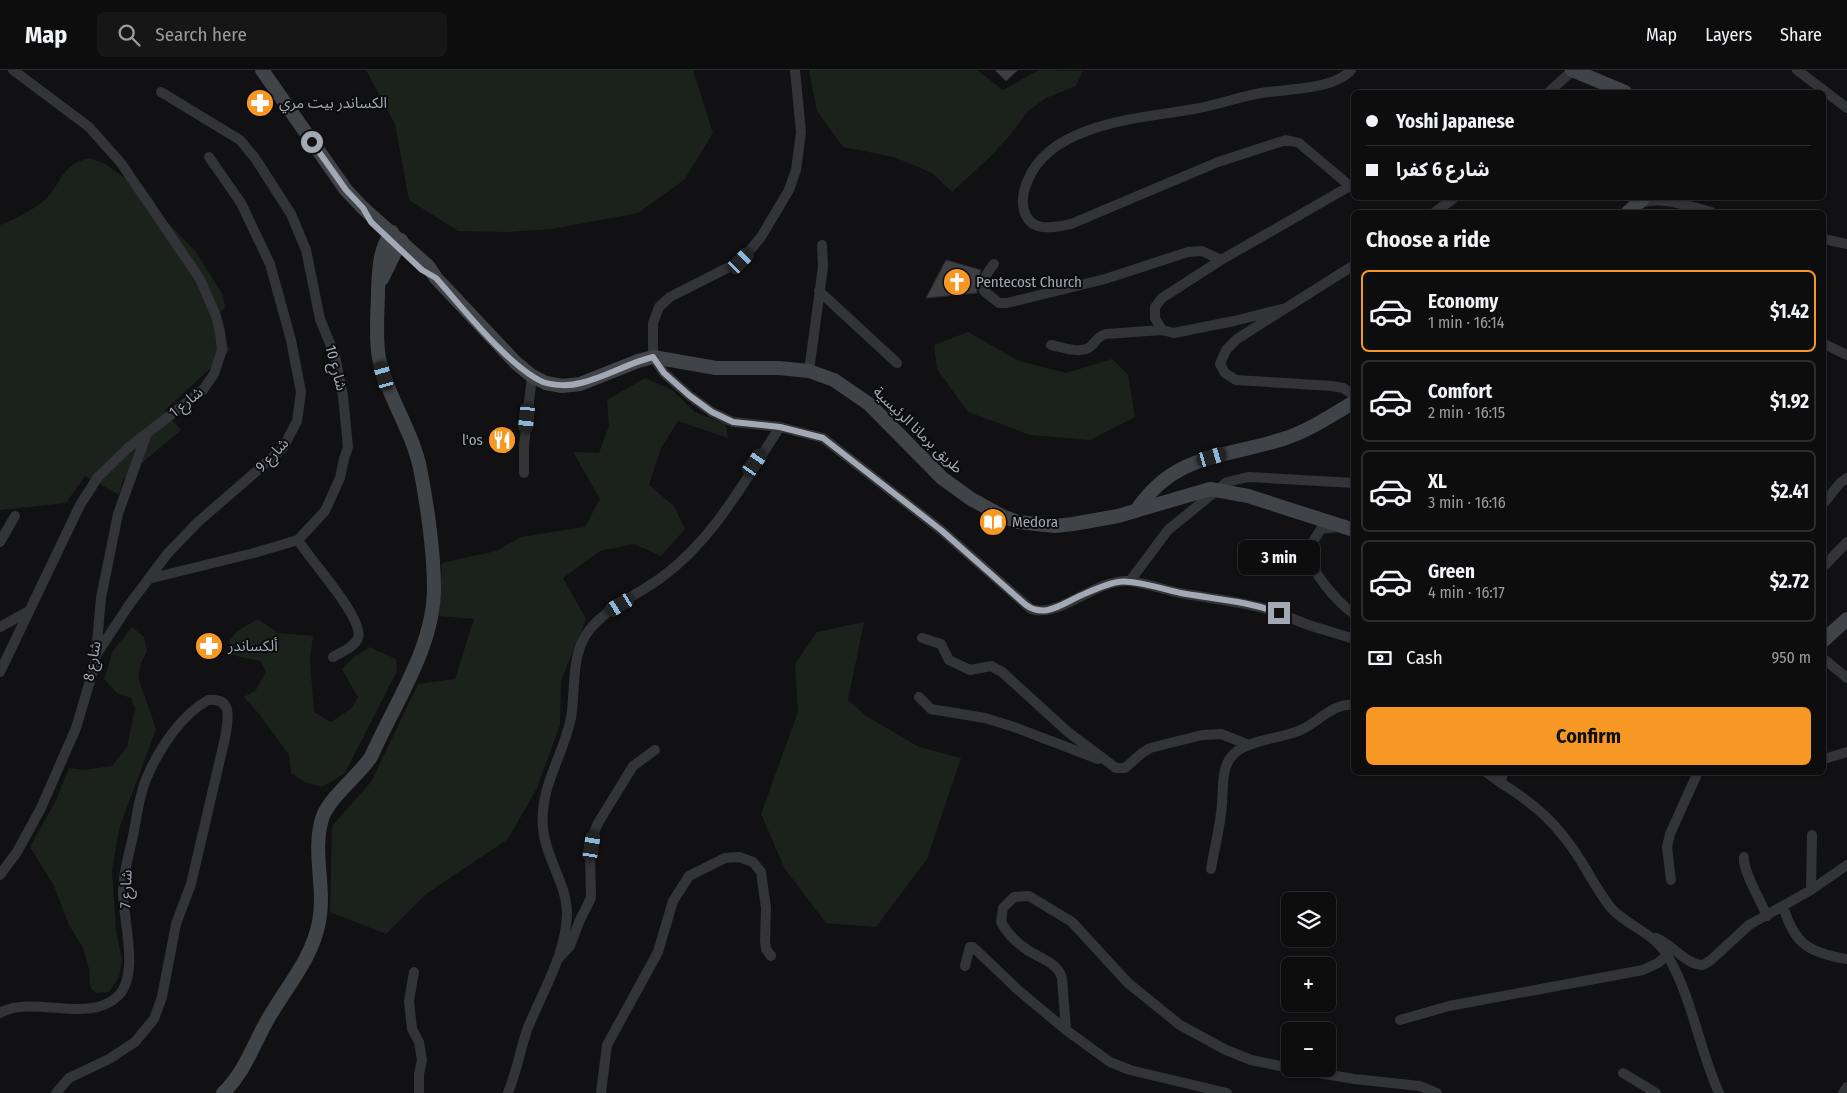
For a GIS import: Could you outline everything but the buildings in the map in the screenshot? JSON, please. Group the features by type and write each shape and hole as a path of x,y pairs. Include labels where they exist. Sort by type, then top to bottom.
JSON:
{"main road":[{"name":"طريق برمانا الرئيسية","path":"262,70 328,165 363,208 371,222 394,239 422,270 436,278 498,346 532,376 546,383 562,386 580,384 653,357 716,368 779,368 809,371 834,380 859,396 882,416 942,478 971,499 1002,516 1018,522 1055,526 1087,522 1136,511 1198,491 1215,489 1248,496 1348,528"},
{"path":"1572,70 1620,90"},
{"path":"223,1093 234,1082 246,1064 268,1020 312,946 319,921 318,841 324,815 328,807 362,770 371,757 415,664 429,622 433,601 433,565 420,466 379,358 378,286 394,239"},
{"path":"1136,511 1159,483 1186,466 1223,454 1285,439 1351,404"},
{"path":"1826,638 1847,619"}],"street":[{"name":"شارع 1","path":"0,672 80,505 98,477 111,463 147,433 193,400 203,390 214,374 222,350 216,316 194,271 108,147 73,114 13,70"},
{"path":"795,70 800,132 796,170 789,190 761,237 741,261 670,297 654,314 653,357 664,373 712,412 733,422 780,427 823,438 941,530 1031,609 1038,611 1057,608 1080,595 1109,584 1130,581 1266,608 1305,624 1351,638"},
{"path":"1351,70 1346,76 1326,84 1260,94 1205,107 1122,122 1088,131 1053,147 1042,156 1030,176 1022,200 1023,208 1030,222 1038,226 1055,228 1071,224 1218,162 1286,140 1299,143 1351,185"},
{"path":"1551,90 1572,70"},
{"path":"1797,70 1823,90"},
{"name":"شارع 10","path":"161,92 240,140 292,214 306,250 320,319 335,356 344,396 348,447 340,478 325,511 298,540"},
{"path":"1826,92 1847,108"},
{"name":"شارع 9","path":"96,655 148,579 184,536 283,448 297,421 301,392 291,340 270,264 241,203 209,157"},
{"path":"1286,308 1182,332 1166,333 1155,318 1155,307 1158,302 1221,260 1351,187"},
{"path":"1438,210 1451,200"},
{"path":"1636,205 1650,200"},
{"path":"1658,200 1702,210"},
{"path":"1826,239 1847,244"},
{"path":"809,371 820,290 822,245"},
{"path":"994,264 984,278 982,286 984,291 999,303 1007,303 1105,279 1188,252 1202,251 1221,260"},
{"path":"1351,268 1228,347 1220,364 1225,374 1236,380 1332,386 1343,388 1351,394"},
{"path":"820,290 897,363"},
{"path":"1051,345 1082,351 1090,347 1100,336 1106,334 1162,330"},
{"path":"1826,345 1847,355"},
{"path":"524,473 524,445 532,376"},
{"path":"508,1093 527,1031 564,937 567,913 563,890 546,847 543,830 544,802 547,787 571,718 576,666 582,642 596,621 661,578 690,555 719,519 780,427"},
{"name":"شارع 8","path":"0,875 26,838 76,728 96,655 100,605 118,514 147,433"},
{"path":"1130,581 1168,530 1215,489 1227,482 1248,477 1351,483"},
{"path":"1826,500 1840,483 1847,478"},
{"path":"0,542 15,516"},
{"path":"1348,528 1320,529 1307,551 1309,558 1328,589 1351,611"},
{"path":"148,579 254,553 298,540 350,611 358,629 359,636 353,645 333,657"},
{"path":"1826,564 1847,542"},
{"path":"0,626 29,611"},
{"path":"922,638 941,644 949,660 970,670 991,666 1002,672 1068,732 1116,768 1125,768 1150,748 1208,734 1227,736 1249,745"},
{"path":"1826,661 1847,678"},
{"path":"919,697 931,709 985,718 1014,727 1094,758 1107,760"},
{"name":"شارع 7","path":"0,1013 5,1010 28,1007 73,1009 97,1006 117,996 123,989 129,961 123,892 126,866 147,777 162,749 191,712 208,700 224,704 228,716 225,738 191,884 176,924 158,1010 148,1028 135,1042 109,1059 69,1078 56,1093"},
{"path":"1211,869 1222,810 1223,778 1230,757 1249,745 1289,736 1342,705 1351,705"},
{"path":"556,961 570,946 591,898 590,855 593,835 598,823 633,766 655,750"},
{"path":"1826,758 1847,752"},
{"path":"1490,775 1528,800 1549,818 1571,846 1612,909 1626,921 1650,936 1672,946 1693,963 1703,965 1741,931 1811,890 1847,865"},
{"path":"1501,783 1502,775"},
{"path":"1670,880 1667,847 1670,834 1697,775"},
{"path":"1811,890 1812,835"},
{"path":"600,1093 607,1045 658,952 673,901 689,876 725,858 739,857 753,862 761,872 766,908 765,941 766,949 771,956"},
{"path":"1744,857 1746,874 1755,888 1767,916"},
{"path":"1066,1030 1061,974 1056,967 1022,946 1001,922 1003,908 1014,897 1029,896 1072,922 1128,984 1180,1025 1226,1050 1251,1060 1281,1066"},
{"path":"1783,906 1789,927 1802,944 1815,951 1847,959"},
{"path":"1650,936 1668,955 1689,1005 1717,1092"},
{"path":"965,966 968,950 970,947 973,948 1018,990 1066,1030 1110,1062 1130,1070 1228,1093"},
{"path":"1400,1020 1458,1004 1643,970 1658,963 1668,955"},
{"path":"414,972 409,1000 412,1029 419,1042 422,1060 419,1074 419,1093"},
{"path":"1623,1073 1656,1093"},
{"path":"1336,1076 1420,1086 1437,1093"},
{"path":"1842,1093 1847,1087"}],"shaded area":[{"path":"366,70 693,70 713,133 684,180 638,213 552,229 507,232 458,231 409,200 395,124"},
{"path":"809,70 977,70 1003,90 1039,70 1083,71 1076,86 1046,98 1028,111 1011,134 990,157 952,192 932,173 894,157 843,147 817,111"},
{"path":"89,158 104,163 127,180 196,252 223,295 225,308 217,315 230,350 164,411 181,430 123,479 119,495 85,476 66,503 0,510 0,225 39,205 48,197 68,169 80,161"},
{"path":"968,332 1019,361 1066,373 1112,359 1128,375 1135,417 1090,440 1030,435 968,412 937,369 934,345"},
{"path":"645,378 672,390 695,412 726,424 728,438 678,421 661,448 649,485 674,506 685,529 661,556 634,544 600,551 563,578 586,619 561,681 560,725 537,788 508,839 426,894 386,934 330,912 332,826 371,782 418,684 455,679 474,619 439,616 442,563 496,551 521,537 585,527 600,499 573,452 599,453 609,426 607,400"},
{"path":"258,619 278,633 313,636 310,660 314,712 331,722 352,708 358,697 342,669 354,657 370,647 396,659 397,671 345,773 322,787 305,782 291,773 289,755 244,697 256,690 266,671 260,661 232,655 229,641 236,632"},
{"path":"864,622 848,700 866,716 919,747 961,758 927,859 876,927 826,923 785,869 761,814 798,712 795,664 817,632"},
{"path":"132,627 144,637 147,651 141,663 138,677 156,729 119,829 112,870 116,931 122,960 119,977 109,992 96,993 90,987 89,969 83,948 69,925 54,886 30,847 56,800 69,768 83,770 112,766 127,747 135,709 131,698 117,693 104,679 113,651"}],"place":[{"name":"الكساندر بيت مري","path":"260,103"},
{"name":"Pentecost Church","path":"957,282"},
{"name":"l'os","path":"502,440"},
{"name":"Medora","path":"993,522"},
{"name":"ألكساندر","path":"209,646"}],"route":[{"path":"312,142 346,190 363,208 371,222 422,270 436,278 479,326 516,363 532,376 546,383 562,386 580,384 653,357 664,373 712,412 733,422 780,427 823,438 941,530 1031,609 1038,611 1057,608 1080,595 1109,584 1130,581 1187,594 1266,608 1279,613"}]}
